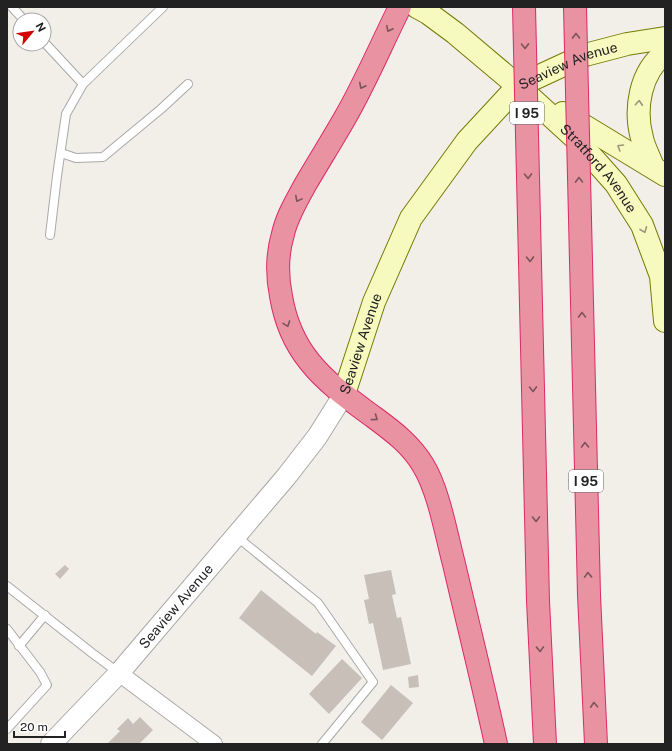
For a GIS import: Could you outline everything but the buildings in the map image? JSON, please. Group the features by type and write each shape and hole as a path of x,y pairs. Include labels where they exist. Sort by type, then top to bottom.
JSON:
{"highway":[{"path":"400,7 347,114 292,209 284,228 279,250 279,290 285,318 290,331 310,363 344,394 406,442 420,459 431,480 442,518 496,744"},
{"name":"I 95","path":"524,7 538,601 545,744"},
{"name":"I 95","path":"575,7 589,595 596,744"}],"main road":[{"name":"Stratford Avenue","path":"417,7 428,13 455,33 518,86 576,139 616,184 642,225 662,276 665,321"},
{"name":"Seaview Avenue","path":"344,394 374,302 412,218 467,141 518,86 585,55 627,44 665,38"},
{"path":"659,171 642,138 638,114 640,94 648,72 658,58 665,53"},
{"path":"518,86 659,171"}],"street":[{"name":"Seaview Avenue","path":"51,744 119,672 286,477 317,438 344,394"},
{"path":"119,672 214,744"}],"lane":[{"path":"50,235 66,114 83,84 163,7"},
{"path":"52,51 83,84"},
{"path":"60,153 76,158 103,156 161,109 188,84"},
{"path":"236,536 318,603 373,682 322,744"},
{"path":"7,586 92,653 119,672"},
{"path":"19,646 44,615"},
{"path":"7,629 40,672 47,685 7,729"}]}
